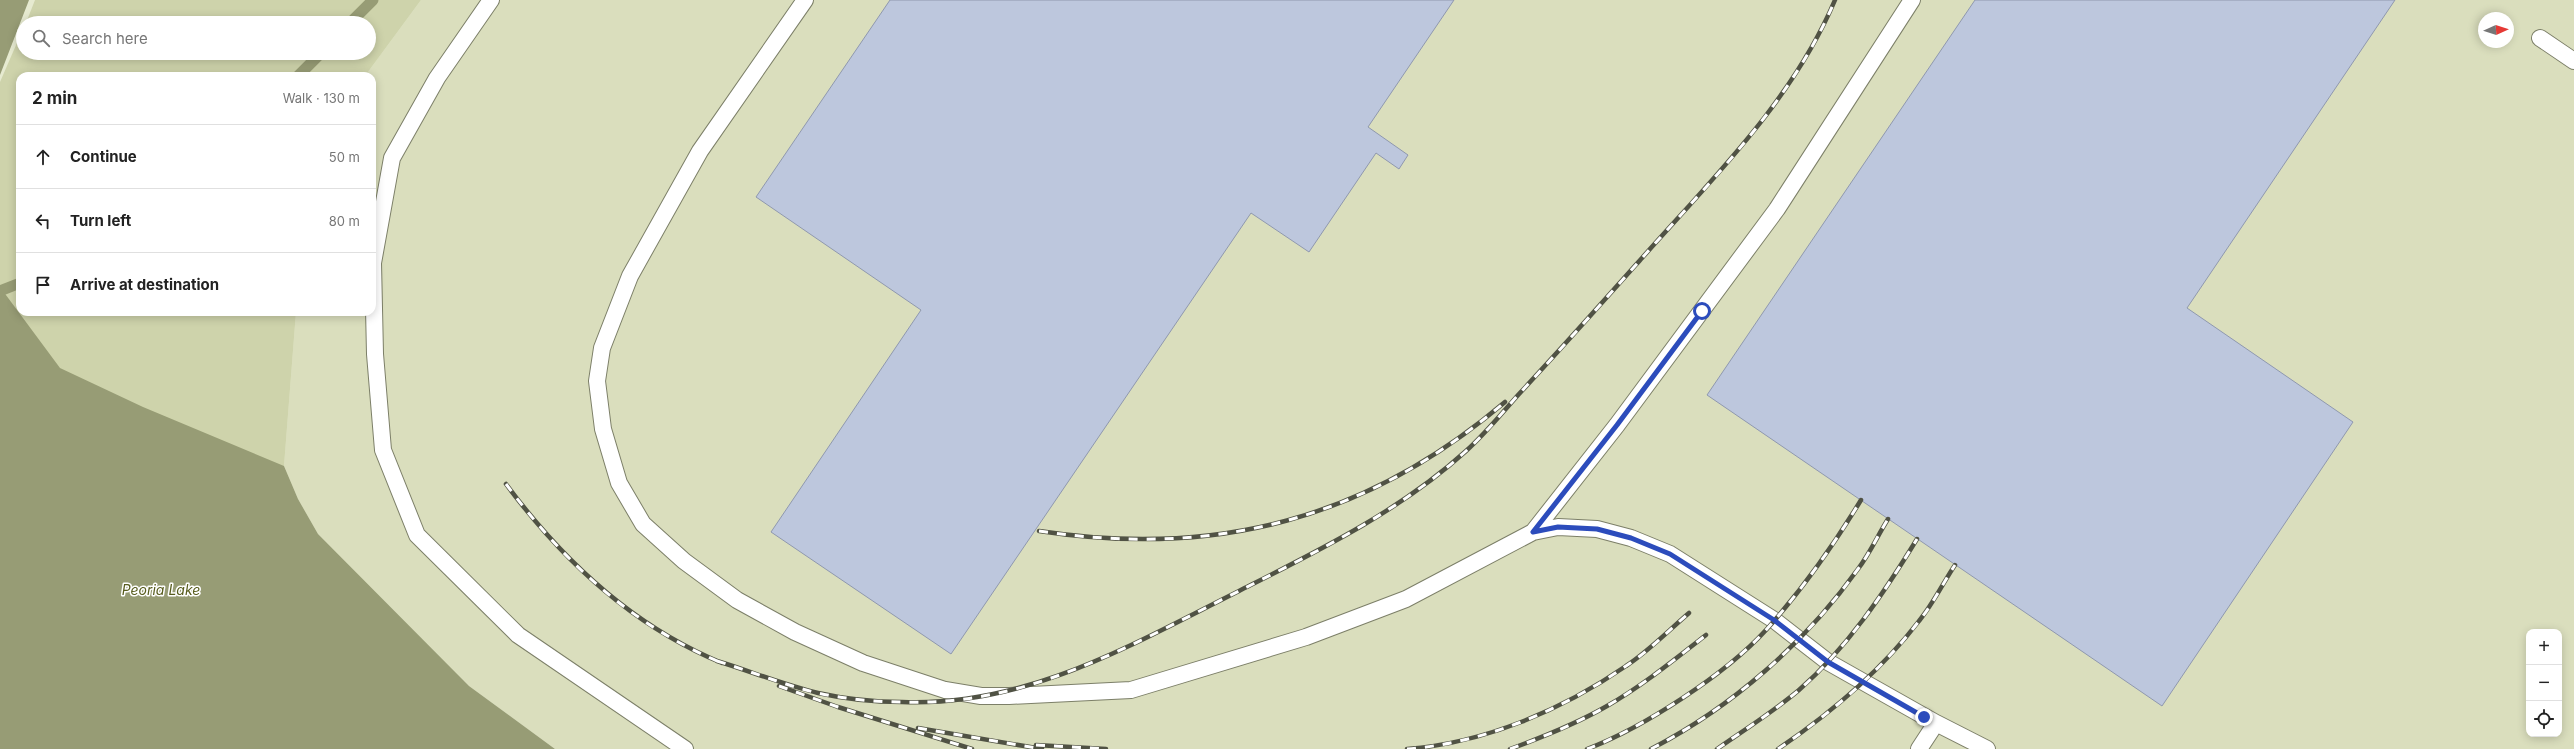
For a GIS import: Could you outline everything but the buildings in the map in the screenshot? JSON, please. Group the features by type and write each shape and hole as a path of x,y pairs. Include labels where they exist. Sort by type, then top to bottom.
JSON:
{"lane":[{"path":"376,246 392,158 437,78 491,0"},
{"path":"805,0 700,151 630,276 602,348 597,381 603,429 619,483 643,524 684,561 737,600 796,632 850,657 944,690 981,696 1092,693 1131,690 1306,637 1406,599 1533,532 1558,527 1597,529 1631,538 1670,554 1774,620 1798,641 1839,669 1936,723 1987,749"},
{"path":"1533,532 1617,425 1777,209 1912,0"},
{"path":"2540,38 2574,61"},
{"path":"374,316 374,354 383,450 417,535 512,630 685,749"},
{"path":"1919,749 1936,723"}],"shaded area":[{"path":"33,0 421,0 368,72 16,72 16,316 296,316 284,466 137,456 0,475 0,79 16,41 16,60 376,60 376,16 26,16"},
{"path":"421,0 2574,0 2574,749 555,749 469,686 318,534 298,499 284,466 296,316 376,316 376,72 368,72"}],"water":[{"path":"0,0 33,0 26,16 16,16 16,41 0,80"},
{"name":"Peoria Lake","path":"0,287 16,309 16,316 21,316 60,368 143,407 284,466 298,499 318,534 469,686 555,749 0,749"}],"pier":[{"path":"29,0 35,0 29,16 23,16"},
{"path":"16,34 16,45 0,82 0,75"}],"waterway":[{"path":"357,16 373,0"},
{"path":"302,72 314,60"},
{"path":"0,291 16,285"}],"railway":[{"path":"717,661 805,690 871,701 948,701 992,694 1035,683 1077,669 1118,651 1269,576 1328,545 1386,511 1441,473 1487,431 1723,168 1774,104 1797,71 1818,37 1835,0"},
{"path":"1039,531 1104,538 1168,539 1228,533 1287,520 1344,501 1399,475 1453,442 1505,402"},
{"path":"506,484 551,539 576,565 602,588 629,610 658,630 689,648 722,663"},
{"path":"1587,749 1609,740 1658,714 1707,681 1749,647 1779,615 1804,583 1828,551 1861,500"},
{"path":"1651,749 1710,714 1765,671 1791,647 1815,622 1858,569 1888,519"},
{"path":"1717,749 1779,706 1816,674 1864,619 1917,539"},
{"path":"1778,749 1817,721 1854,691 1888,657 1904,640 1924,614 1955,565"},
{"path":"1407,749 1436,746 1494,732 1522,722 1576,697 1634,660 1689,613"},
{"path":"1510,749 1559,730 1607,706 1645,681 1706,635"},
{"path":"779,686 838,707 972,749"},
{"path":"918,728 1042,749"},
{"path":"1036,745 1106,749"}],"route":[{"path":"1702,311 1617,425 1533,532 1558,527 1597,529 1631,538 1670,554 1774,620 1798,641 1828,662 1862,683 1924,717"}]}
